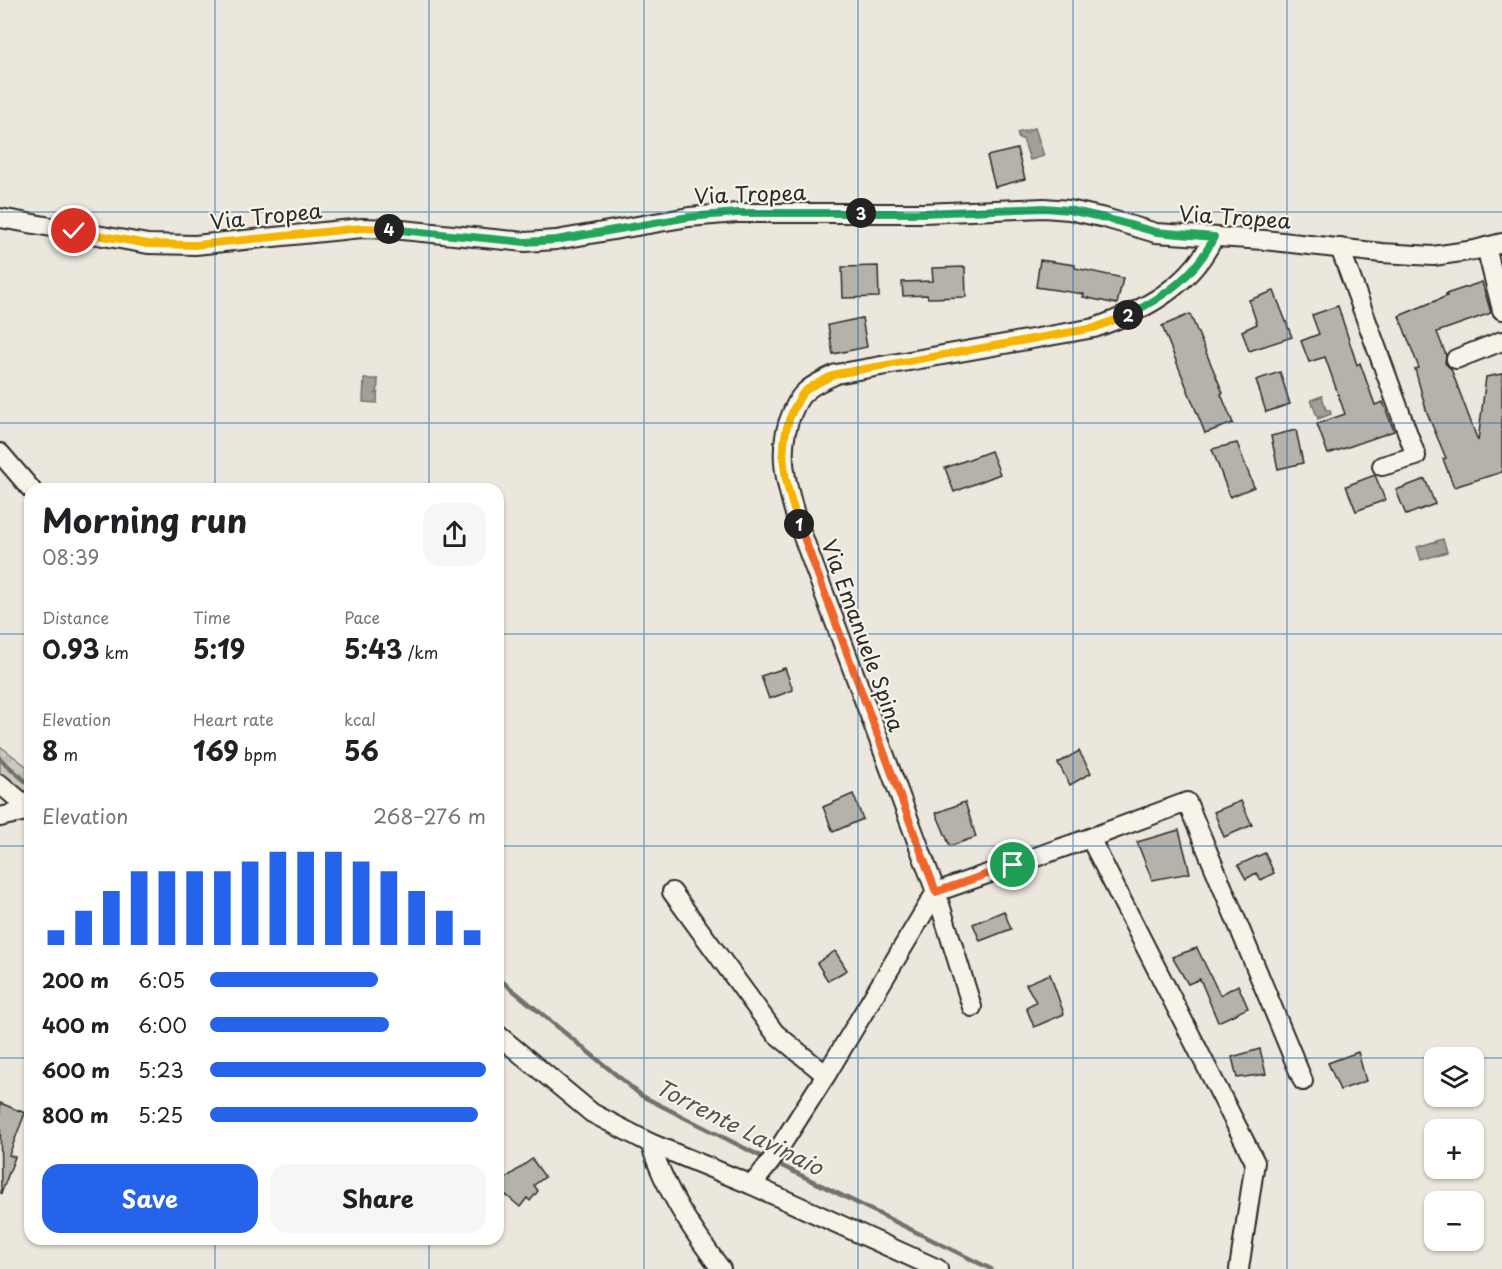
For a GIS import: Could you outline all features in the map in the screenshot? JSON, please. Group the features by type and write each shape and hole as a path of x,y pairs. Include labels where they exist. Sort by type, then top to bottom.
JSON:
{"street":[{"name":"Via Tropea","path":"0,218 148,244 195,245 362,228 525,242 556,240 689,217 737,213 923,213 1044,208 1069,210 1156,232 1433,256 1494,245"},
{"name":"Via Emanuele Spina","path":"972,1007 936,892 797,521 786,485 782,452 785,429 802,393 836,374 1094,328 1125,317 1165,295 1190,274 1208,250 1214,237"},
{"path":"1494,245 1502,310"},
{"path":"1340,248 1416,456 1382,466"},
{"path":"1456,359 1502,341"},
{"path":"0,453 26,483"},
{"path":"0,784 24,804"},
{"path":"752,1185 771,1161 826,1075 936,892 1187,802 1304,1082"},
{"path":"0,817 24,811"},
{"path":"1090,838 1254,1162 1239,1269"},
{"path":"672,892 775,1033 826,1075"},
{"path":"504,1040 592,1113 650,1143 752,1185 938,1269"},
{"path":"650,1143 656,1161 682,1215 721,1269"}],"green space":[{"path":"0,746 24,764 24,797 0,777"}],"water":[{"path":"1035,128 1044,156 1030,160 1023,139 1019,139 1017,133"},
{"path":"364,379 378,379 377,403 363,402"},
{"path":"1322,396 1326,410 1330,410 1331,414 1318,419 1311,400"},
{"path":"1443,539 1447,552 1421,560 1417,547"}],"building":[{"path":"1017,149 1025,179 995,187 987,156"},
{"path":"1040,260 1075,265 1075,268 1123,278 1117,304 1083,297 1084,294 1036,287"},
{"path":"878,266 879,297 843,298 842,267"},
{"path":"965,267 966,297 903,296 902,282 933,281 932,268"},
{"path":"1482,282 1491,313 1437,332 1446,355 1445,363 1451,369 1478,441 1486,377 1502,374 1502,472 1454,487 1443,459 1446,458 1427,413 1415,369 1419,368 1399,316 1447,296 1446,294"},
{"path":"1274,291 1292,337 1249,351 1242,331 1257,324 1249,300"},
{"path":"1338,306 1357,365 1360,363 1375,405 1383,402 1394,431 1328,454 1317,424 1345,414 1325,357 1309,362 1301,341 1319,334 1312,315"},
{"path":"1190,314 1233,423 1205,433 1162,326"},
{"path":"862,318 867,347 833,354 828,325"},
{"path":"1280,372 1290,404 1266,412 1256,380"},
{"path":"1296,430 1303,463 1278,469 1271,436"},
{"path":"1237,443 1254,487 1230,497 1212,449"},
{"path":"991,451 1000,474 954,492 945,468"},
{"path":"1375,475 1385,500 1356,511 1346,486"},
{"path":"1425,479 1435,504 1406,515 1396,490"},
{"path":"785,668 793,690 769,699 761,676"},
{"path":"1079,751 1091,773 1070,785 1058,763"},
{"path":"853,794 863,819 833,832 823,807"},
{"path":"1241,801 1252,825 1224,837 1214,812"},
{"path":"965,802 976,837 950,846 936,813"},
{"path":"1179,830 1190,873 1152,880 1137,842"},
{"path":"1265,853 1274,873 1261,880 1256,873 1246,879 1238,865"},
{"path":"1004,911 1011,929 980,941 973,924"},
{"path":"1197,948 1220,995 1238,985 1248,1008 1218,1022 1200,979 1188,984 1172,957"},
{"path":"835,951 847,970 828,981 817,963"},
{"path":"1050,974 1064,1014 1034,1027 1026,1007 1036,1002 1026,984"},
{"path":"1260,1049 1266,1074 1237,1078 1232,1057"},
{"path":"1358,1052 1366,1081 1340,1090 1328,1063"},
{"path":"0,1103 24,1113 9,1155 15,1157 1,1194"},
{"path":"532,1159 545,1177 534,1185 538,1191 530,1201 527,1198 520,1207 506,1195 504,1197 504,1180"}],"waterway":[{"name":"Torrente Lavinaio","path":"0,759 24,780"},
{"name":"Torrente Lavinaio","path":"504,983 642,1096 768,1160"},
{"name":"Torrente Lavinaio","path":"776,1163 991,1269"}],"route":[{"path":"74,231 148,244 195,245 362,228 525,242 556,240 689,217 737,213 923,213 1044,208 1069,210 1156,232 1214,237 1208,250 1190,274 1165,295 1125,317 1094,328 836,374 802,393 785,429 782,452 786,485 797,521 936,892 1013,865"}]}
